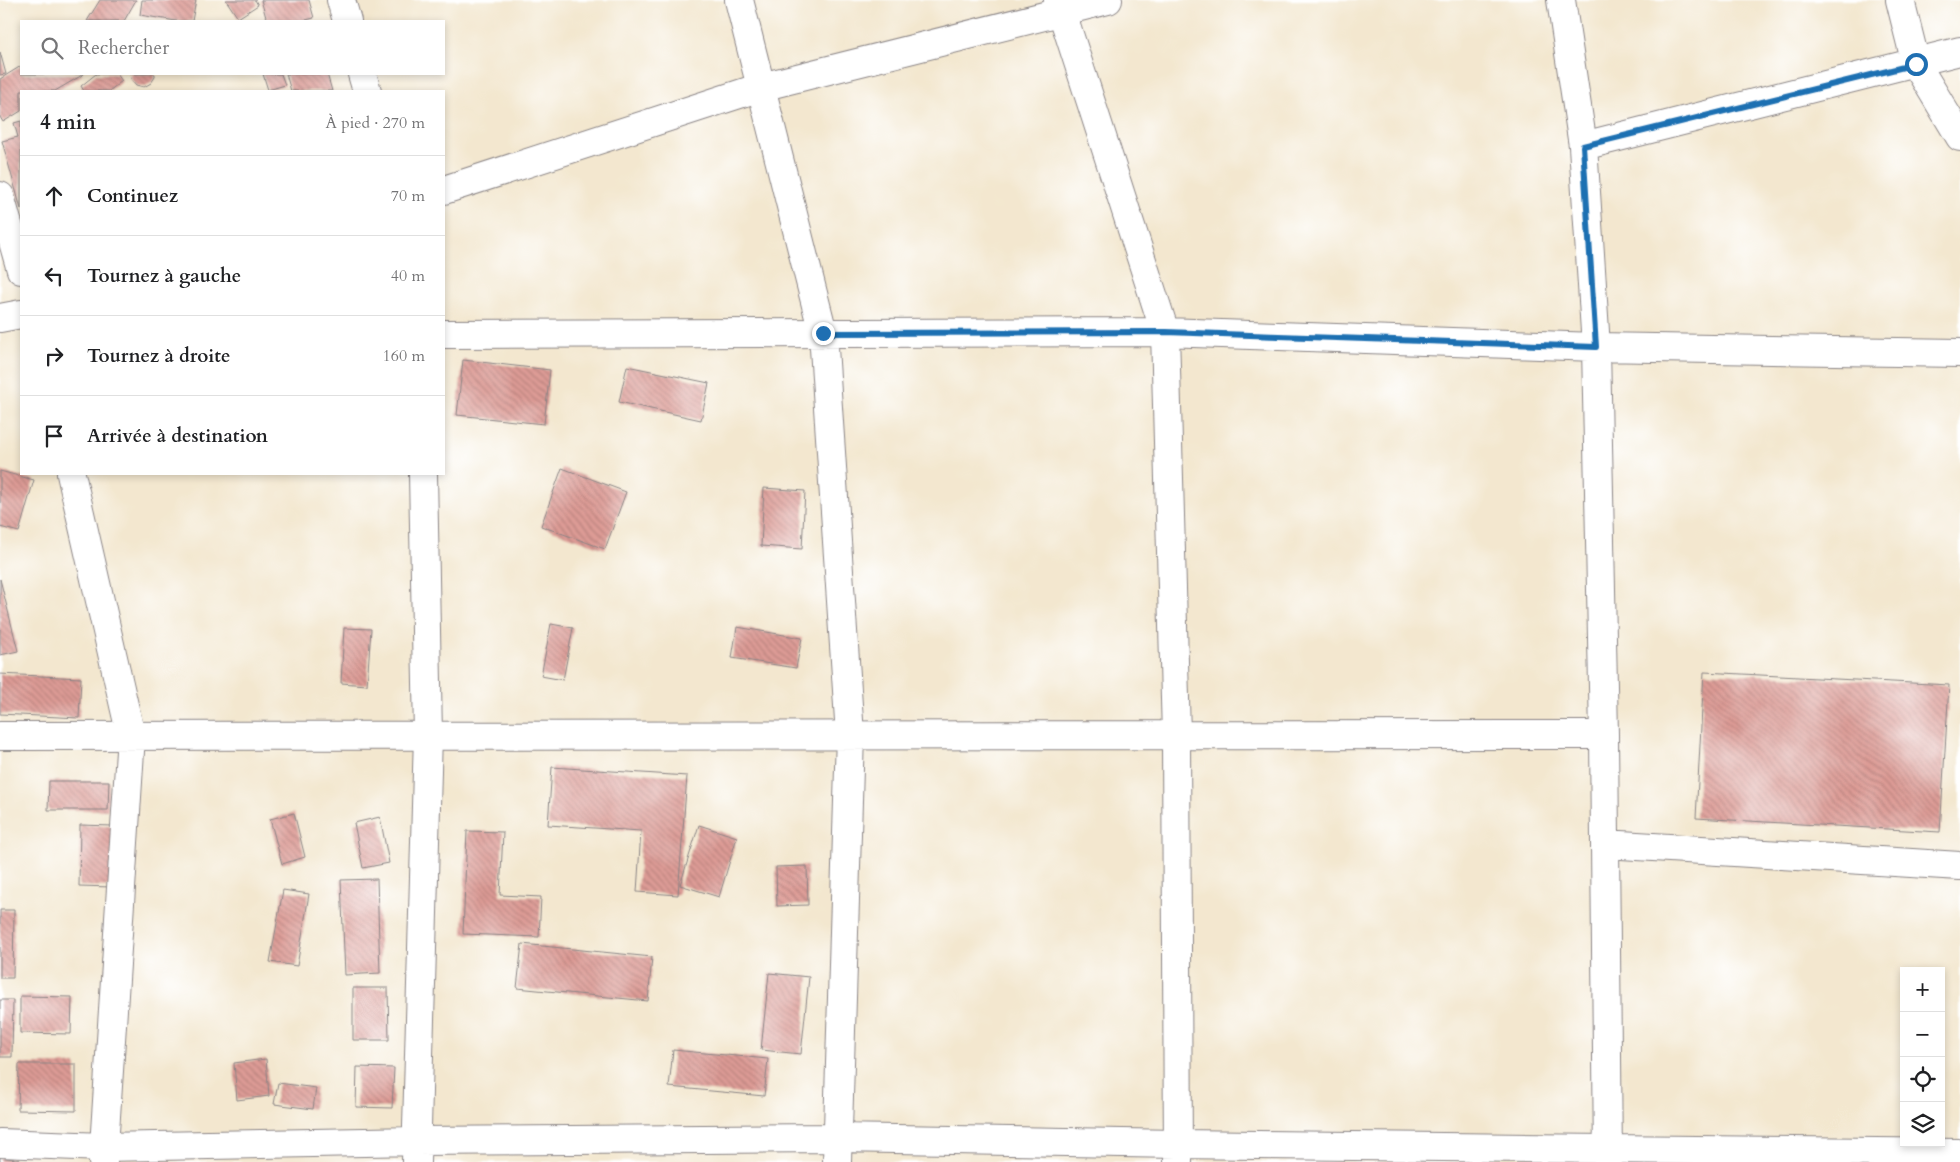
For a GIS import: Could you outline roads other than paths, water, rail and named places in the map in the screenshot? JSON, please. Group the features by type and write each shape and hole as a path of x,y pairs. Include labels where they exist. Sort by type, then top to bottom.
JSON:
{"street":[{"path":"341,0 347,20"},
{"path":"739,0 823,333 850,735 837,1150"},
{"path":"445,190 762,87 1059,6 1108,0"},
{"path":"1561,0 1583,146 1596,347 1604,735 1608,1155"},
{"path":"1900,0 1916,64 1960,137"},
{"path":"1059,6 1166,332 1176,735 1178,1153"},
{"path":"1583,146 1916,64 1960,51"},
{"path":"362,75 367,90"},
{"path":"0,196 20,266"},
{"path":"0,318 20,314"},
{"path":"445,334 1166,332 1596,347 1960,353"},
{"path":"71,475 131,736 103,1154"},
{"path":"416,1151 428,735 423,475"},
{"path":"0,736 1604,735"},
{"path":"1605,844 1960,866"},
{"path":"0,1144 103,1154 837,1150 1608,1155 1960,1153"}]}
